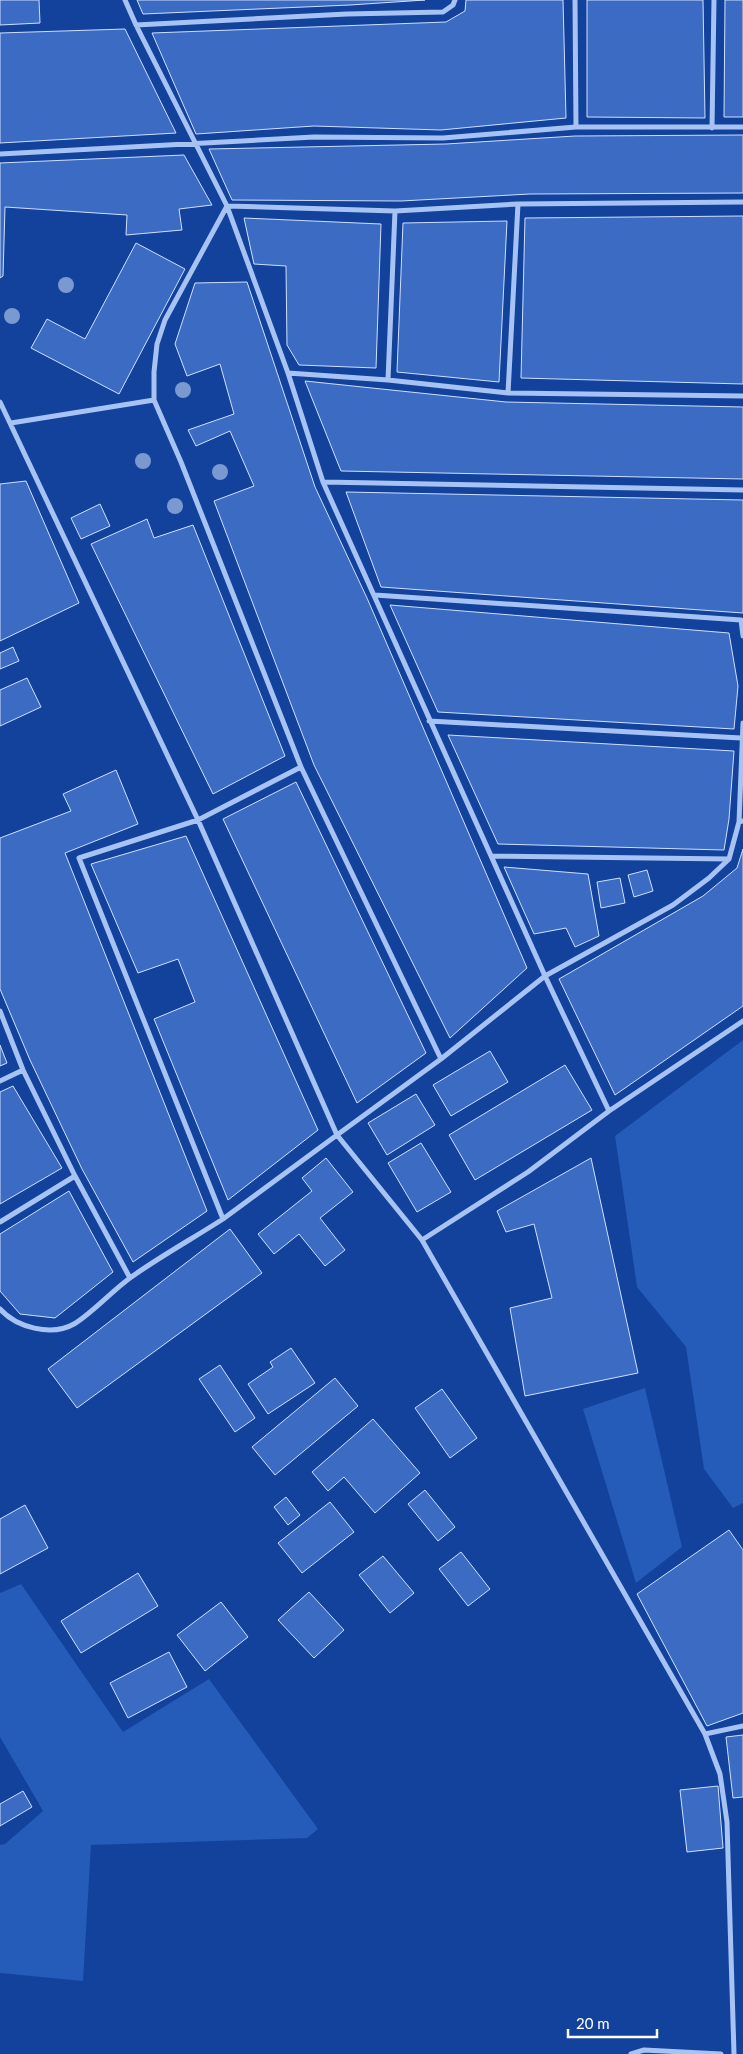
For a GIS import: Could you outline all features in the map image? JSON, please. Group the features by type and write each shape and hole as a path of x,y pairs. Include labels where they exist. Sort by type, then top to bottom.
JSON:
{"street":[{"path":"125,0 193,142 227,206 288,373 323,482 375,595 429,721 545,976 609,1111"},
{"path":"136,26 347,14 443,12 453,6 455,0"},
{"path":"575,0 576,127"},
{"path":"712,128 714,0"},
{"path":"0,154 314,136 442,138 576,127 743,127"},
{"path":"227,206 395,211 518,204 743,202"},
{"path":"508,393 518,204"},
{"path":"227,206 165,320 157,344 154,400 181,462 301,767 441,1059"},
{"path":"388,380 395,211"},
{"path":"288,373 388,380 508,393 743,396"},
{"path":"11,423 154,400"},
{"path":"0,402 93,602 198,820 336,1135 422,1240 705,1734 720,1774 727,1822 734,2054"},
{"path":"323,482 743,490"},
{"path":"375,595 741,620 743,636"},
{"path":"429,721 741,738"},
{"path":"0,1309 6,1316 26,1327 53,1329 73,1325 130,1278 223,1219 441,1059 545,976 673,905 709,878 728,859 741,822 741,738 743,723"},
{"path":"223,1219 80,858 198,820 301,767"},
{"path":"492,856 728,859"},
{"path":"0,1011 23,1070 75,1176 130,1278"},
{"path":"422,1240 528,1172 609,1111 743,1021"},
{"path":"0,1081 23,1070"},
{"path":"0,1222 75,1176"},
{"path":"705,1734 743,1726"},
{"path":"630,2054 644,2050 721,2054"}],"shaded area":[{"path":"743,1040 743,1503 733,1508 704,1469 686,1347 637,1287 615,1136"},
{"path":"645,1388 682,1547 636,1583 583,1409"},
{"path":"21,1584 123,1732 209,1679 318,1829 307,1838 91,1845 83,1981 0,1973 0,1845 5,1844 43,1811 0,1737 0,1593"}],"building":[{"path":"0,0 39,0 40,23 0,25"},
{"path":"137,0 425,0 143,14"},
{"path":"466,0 563,0 566,118 441,130 314,126 196,134 152,33 446,22 465,11"},
{"path":"587,0 703,0 705,118 587,117"},
{"path":"725,0 743,0 743,117 724,117"},
{"path":"125,29 176,133 0,143 0,33"},
{"path":"743,135 743,193 530,194 401,201 232,200 209,149 446,144 575,136"},
{"path":"184,155 212,205 179,209 182,230 126,235 127,215 5,207 3,276 0,278 0,163"},
{"path":"743,216 743,384 521,378 525,218"},
{"path":"244,218 381,224 376,368 299,365 287,345 286,266 254,264"},
{"path":"507,221 499,382 397,372 403,223"},
{"path":"136,243 185,269 119,394 31,348 47,319 85,339"},
{"path":"247,282 315,487 367,598 527,968 450,1038 314,765 214,501 254,486 230,431 196,446 188,430 234,414 220,364 187,376 175,344 195,283"},
{"path":"305,381 506,402 743,407 743,479 341,471"},
{"path":"26,481 79,603 0,641 0,484"},
{"path":"346,492 743,500 743,613 381,587"},
{"path":"100,504 110,526 81,539 71,518"},
{"path":"147,519 154,538 193,525 285,756 213,794 91,544"},
{"path":"390,605 729,633 738,686 734,729 438,712"},
{"path":"13,647 19,661 0,669 0,653"},
{"path":"27,678 41,707 0,726 0,690"},
{"path":"448,735 734,751 729,819 724,850 498,844"},
{"path":"116,770 138,824 65,853 207,1211 133,1262 82,1169 30,1060 0,989 0,838 71,811 63,794"},
{"path":"296,782 426,1053 357,1103 223,819"},
{"path":"186,836 318,1130 228,1200 154,1019 195,1002 178,959 138,973 91,864"},
{"path":"743,849 743,1006 615,1095 559,979 703,896 737,868"},
{"path":"504,867 588,874 599,936 575,947 566,928 534,934"},
{"path":"647,870 653,891 634,897 628,875"},
{"path":"620,878 625,903 601,908 597,882"},
{"path":"0,1045 7,1063 0,1066"},
{"path":"490,1051 508,1082 451,1116 433,1085"},
{"path":"565,1065 592,1110 475,1180 449,1135"},
{"path":"13,1086 62,1168 0,1204 0,1092"},
{"path":"416,1094 435,1125 387,1155 368,1123"},
{"path":"421,1143 451,1192 417,1212 388,1163"},
{"path":"326,1158 353,1192 320,1218 345,1250 325,1266 299,1234 274,1254 258,1234 312,1191 302,1178"},
{"path":"591,1158 638,1373 525,1396 510,1308 552,1298 534,1224 506,1232 497,1211"},
{"path":"69,1191 113,1272 55,1318 20,1314 0,1291 0,1234"},
{"path":"230,1229 262,1273 77,1408 48,1369"},
{"path":"291,1348 315,1383 268,1414 248,1384 273,1367 270,1362"},
{"path":"220,1365 255,1418 235,1432 199,1379"},
{"path":"335,1378 358,1406 275,1475 252,1447"},
{"path":"442,1389 477,1438 450,1458 415,1408"},
{"path":"373,1419 420,1473 375,1513 344,1477 328,1491 312,1472"},
{"path":"425,1490 455,1527 438,1541 408,1504"},
{"path":"286,1497 300,1515 288,1525 274,1507"},
{"path":"330,1502 354,1532 302,1573 278,1543"},
{"path":"25,1505 48,1548 0,1574 0,1519"},
{"path":"729,1530 743,1550 743,1713 707,1726 637,1594"},
{"path":"461,1552 490,1589 468,1606 439,1569"},
{"path":"383,1556 414,1593 390,1613 359,1575"},
{"path":"138,1573 158,1606 81,1653 61,1621"},
{"path":"309,1592 344,1630 314,1658 278,1620"},
{"path":"221,1602 248,1637 205,1671 177,1635"},
{"path":"169,1652 187,1687 128,1718 110,1683"},
{"path":"743,1735 743,1797 733,1798 726,1737"},
{"path":"718,1786 723,1848 687,1852 680,1790"},
{"path":"23,1791 32,1807 0,1826 0,1804"}]}
